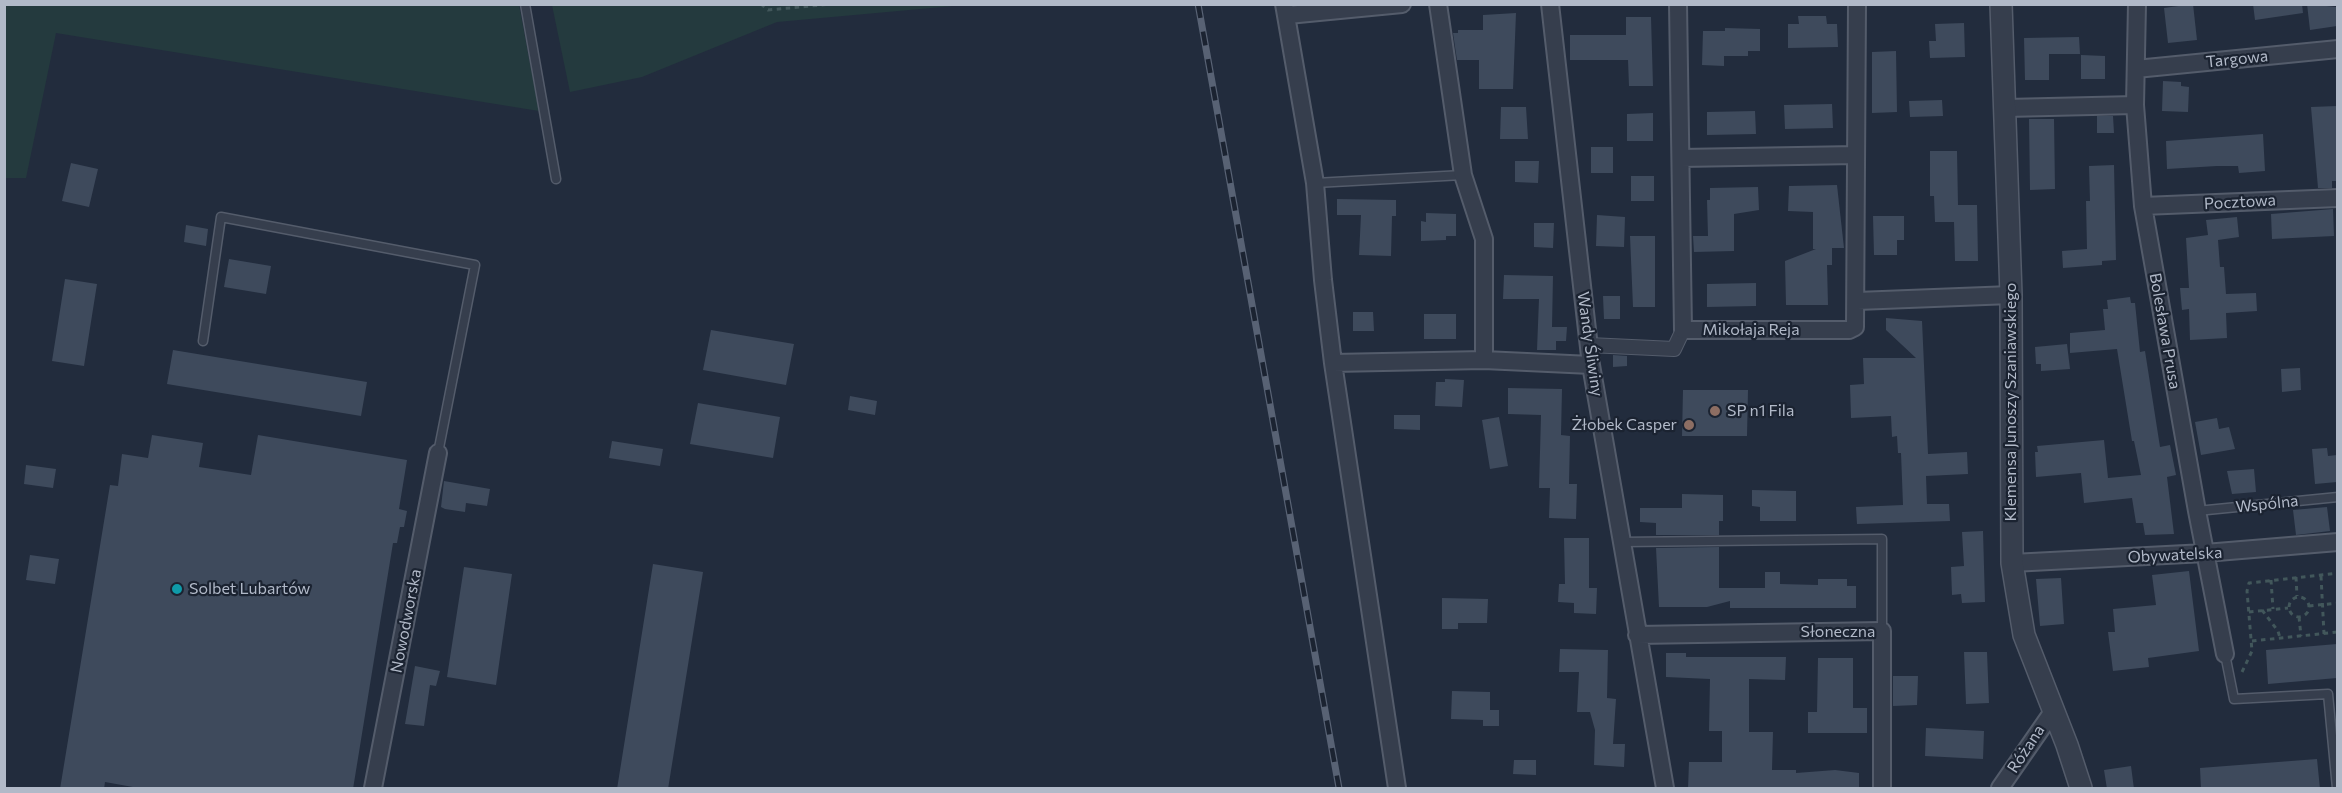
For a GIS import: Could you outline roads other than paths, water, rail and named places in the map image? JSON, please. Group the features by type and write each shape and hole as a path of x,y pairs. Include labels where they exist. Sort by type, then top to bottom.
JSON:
{"street":[{"path":"1397,789 1333,363 1315,183 1286,10 1402,4"},
{"path":"1438,4 1462,175 1484,239 1484,360"},
{"name":"Wandy Śliwiny","path":"1550,4 1591,364 1665,789"},
{"name":"Mikołaja Reja","path":"1678,4 1683,330 1850,330 1855,327 1857,321 1857,4"},
{"name":"Klemensa Junoszy Szaniawskiego","path":"2001,4 2011,295 2012,563 2024,635 2054,710 2081,789"},
{"name":"Bolesława Prusa","path":"2137,4 2135,105 2143,207 2225,654"},
{"name":"Targowa","path":"2136,69 2337,49"},
{"path":"2006,108 2135,105"},
{"path":"1681,158 1856,155"},
{"name":"Pocztowa","path":"2143,207 2337,198"},
{"path":"1857,301 2011,295"},
{"path":"1589,345 1674,349 1683,330"},
{"path":"1333,363 1484,360 1591,364"},
{"name":"Nowodworska","path":"373,789 438,453"},
{"name":"Obywatelska","path":"2012,563 2205,554 2337,542"},
{"name":"Słoneczna","path":"1637,635 1882,631 1881,789"},
{"name":"Różana","path":"2000,789 2054,710"}],"lane":[{"path":"525,4 556,179"},
{"path":"1315,183 1462,175"},
{"path":"203,341 221,217 476,265 438,453"},
{"name":"Wspólna","path":"2197,511 2337,497"},
{"path":"1623,542 1882,539 1882,631"},
{"path":"2225,654 2234,699 2328,694 2337,789"}],"railway":[{"path":"1198,4 1339,788"}],"place":[{"name":"SP n1 Fila","path":"1715,411"},
{"name":"Żłobek Casper","path":"1689,425"},
{"name":"Solbet Lubartów","path":"177,589"}]}
